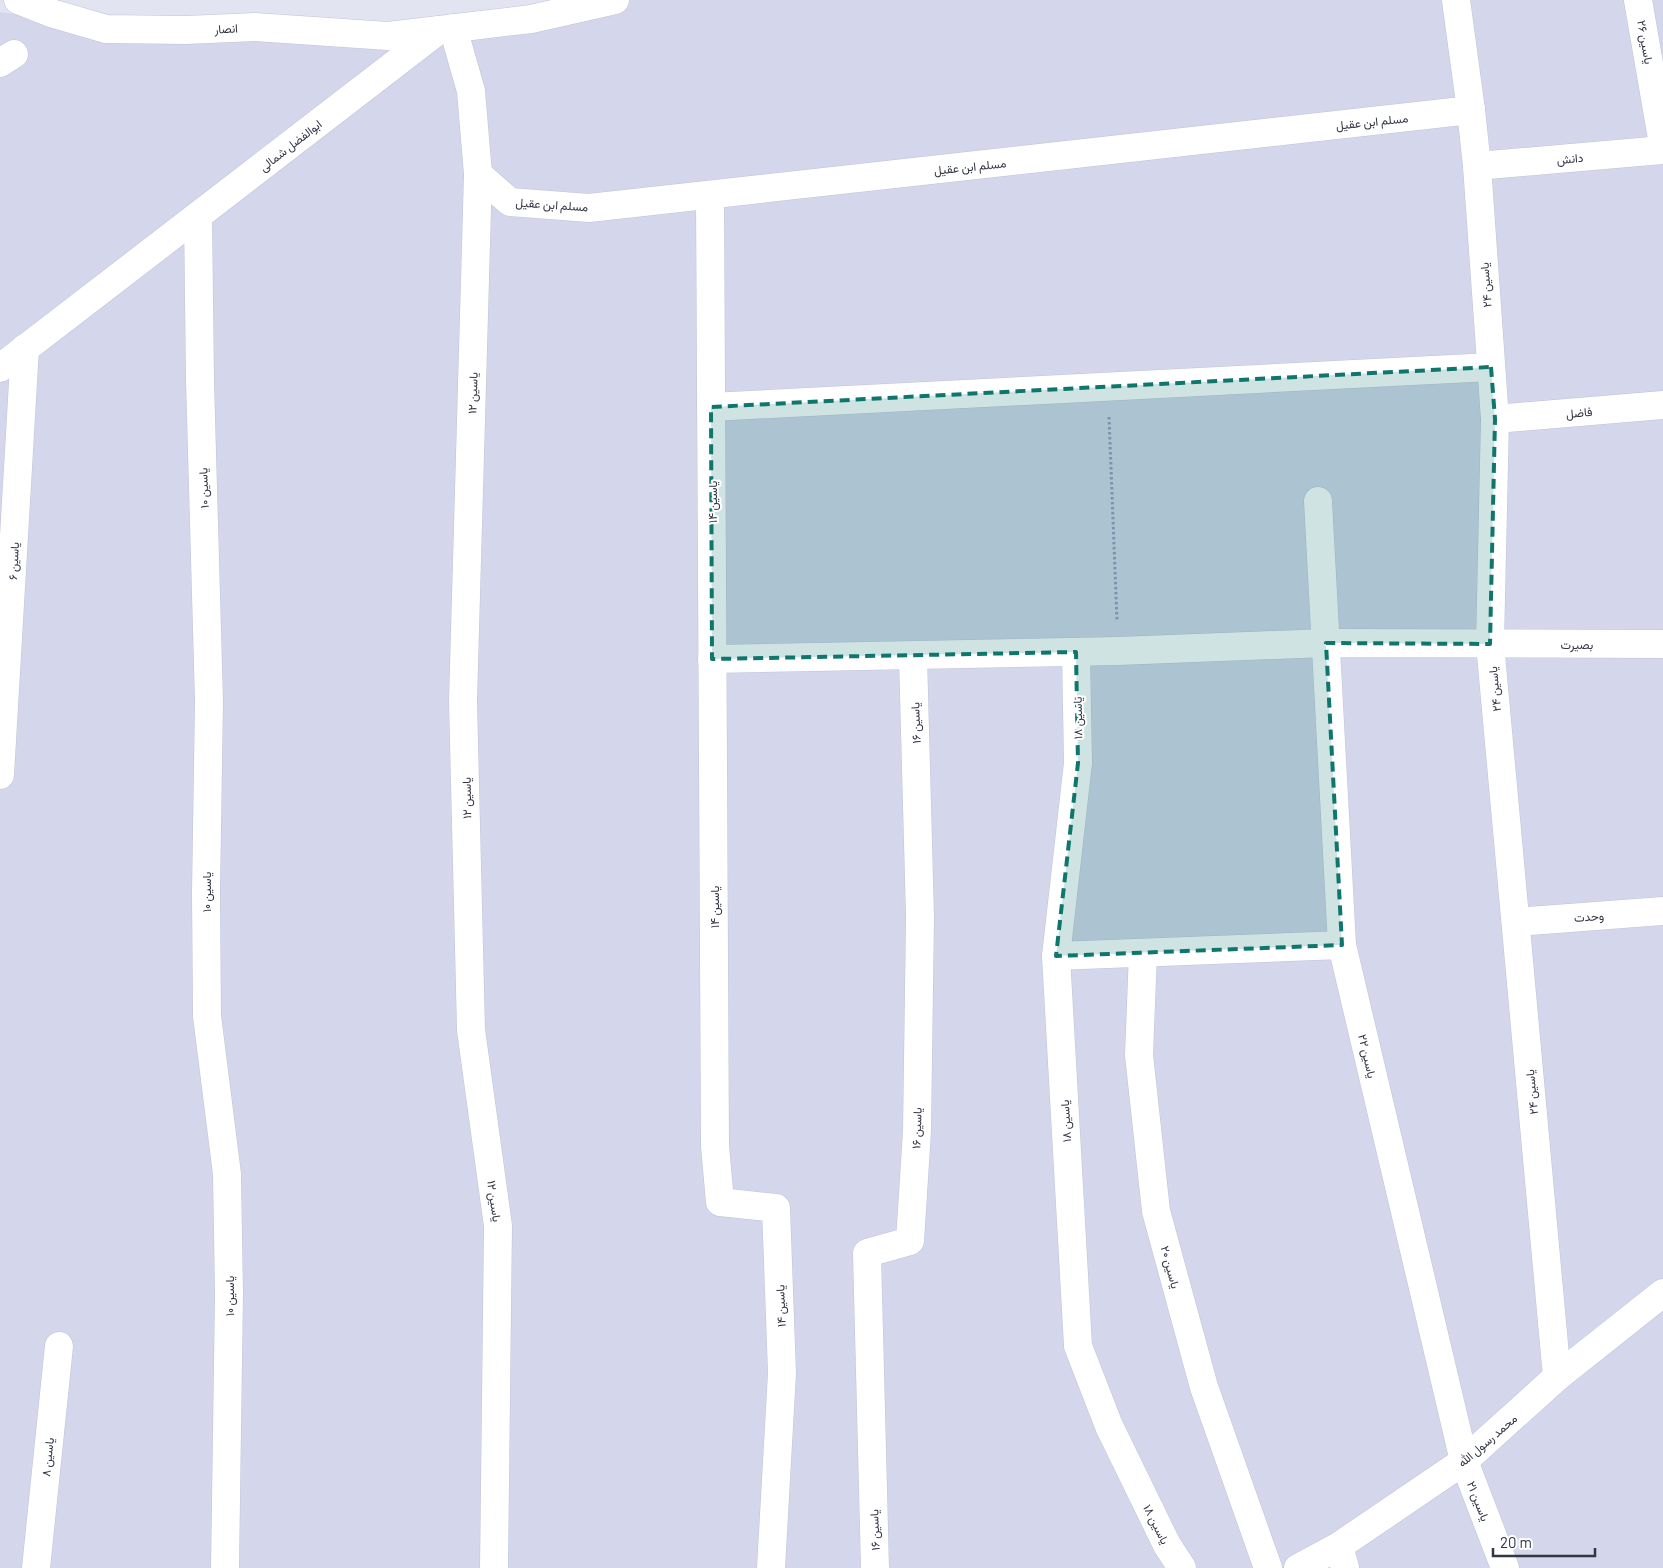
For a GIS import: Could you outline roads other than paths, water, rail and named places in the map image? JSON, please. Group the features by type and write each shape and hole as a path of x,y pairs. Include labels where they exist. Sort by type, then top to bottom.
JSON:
{"street":[{"name":"انصار","path":"18,0 51,13 106,29 186,30 255,27 388,36 446,29"},
{"path":"446,29 531,19 615,0"},
{"name":"یاسین ۲۴","path":"1456,0 1477,166 1496,419 1490,644 1557,1377"},
{"name":"یاسین ۲۶","path":"1638,0 1663,144"},
{"name":"یاسین ۱۲","path":"446,29 471,91 478,174 463,701 471,1030 498,1226 494,1568"},
{"name":"ابوالفضل شمالی","path":"0,368 446,29"},
{"name":"مسلم ابن عقیل","path":"478,174 510,202 589,208 1471,110"},
{"name":"دانش","path":"1477,166 1663,150"},
{"name":"یاسین ۱۴","path":"710,195 715,1146 720,1202 776,1208 782,1373 771,1568"},
{"name":"یاسین ۱۰","path":"198,216 208,700 207,1016 227,1174 229,1294 226,1568"},
{"name":"یاسین ۶","path":"0,774 25,348"},
{"path":"711,407 1491,367"},
{"name":"فاضل","path":"1496,419 1663,405"},
{"name":"یاسین ۲۲","path":"1318,501 1342,945 1464,1461"},
{"name":"بصیرت","path":"712,659 1118,652 1326,643 1663,644"},
{"name":"یاسین ۱۸","path":"1076,652 1078,763 1056,956 1078,1346 1109,1426 1167,1545 1182,1568"},
{"name":"یاسین ۱۶","path":"875,1568 867,1253 910,1241 917,1131 920,917 913,656"},
{"name":"وحدت","path":"1516,922 1663,911"},
{"path":"1056,956 1342,945"},
{"name":"یاسین ۲۰","path":"1143,953 1139,1055 1156,1211 1204,1387 1268,1568"},
{"name":"محمد رسول الله","path":"1298,1568 1342,1557 1464,1461 1557,1377 1663,1293"},
{"name":"یاسین ۸","path":"36,1568 59,1346"},
{"name":"یاسین ۲۱","path":"1464,1461 1505,1568"}]}
